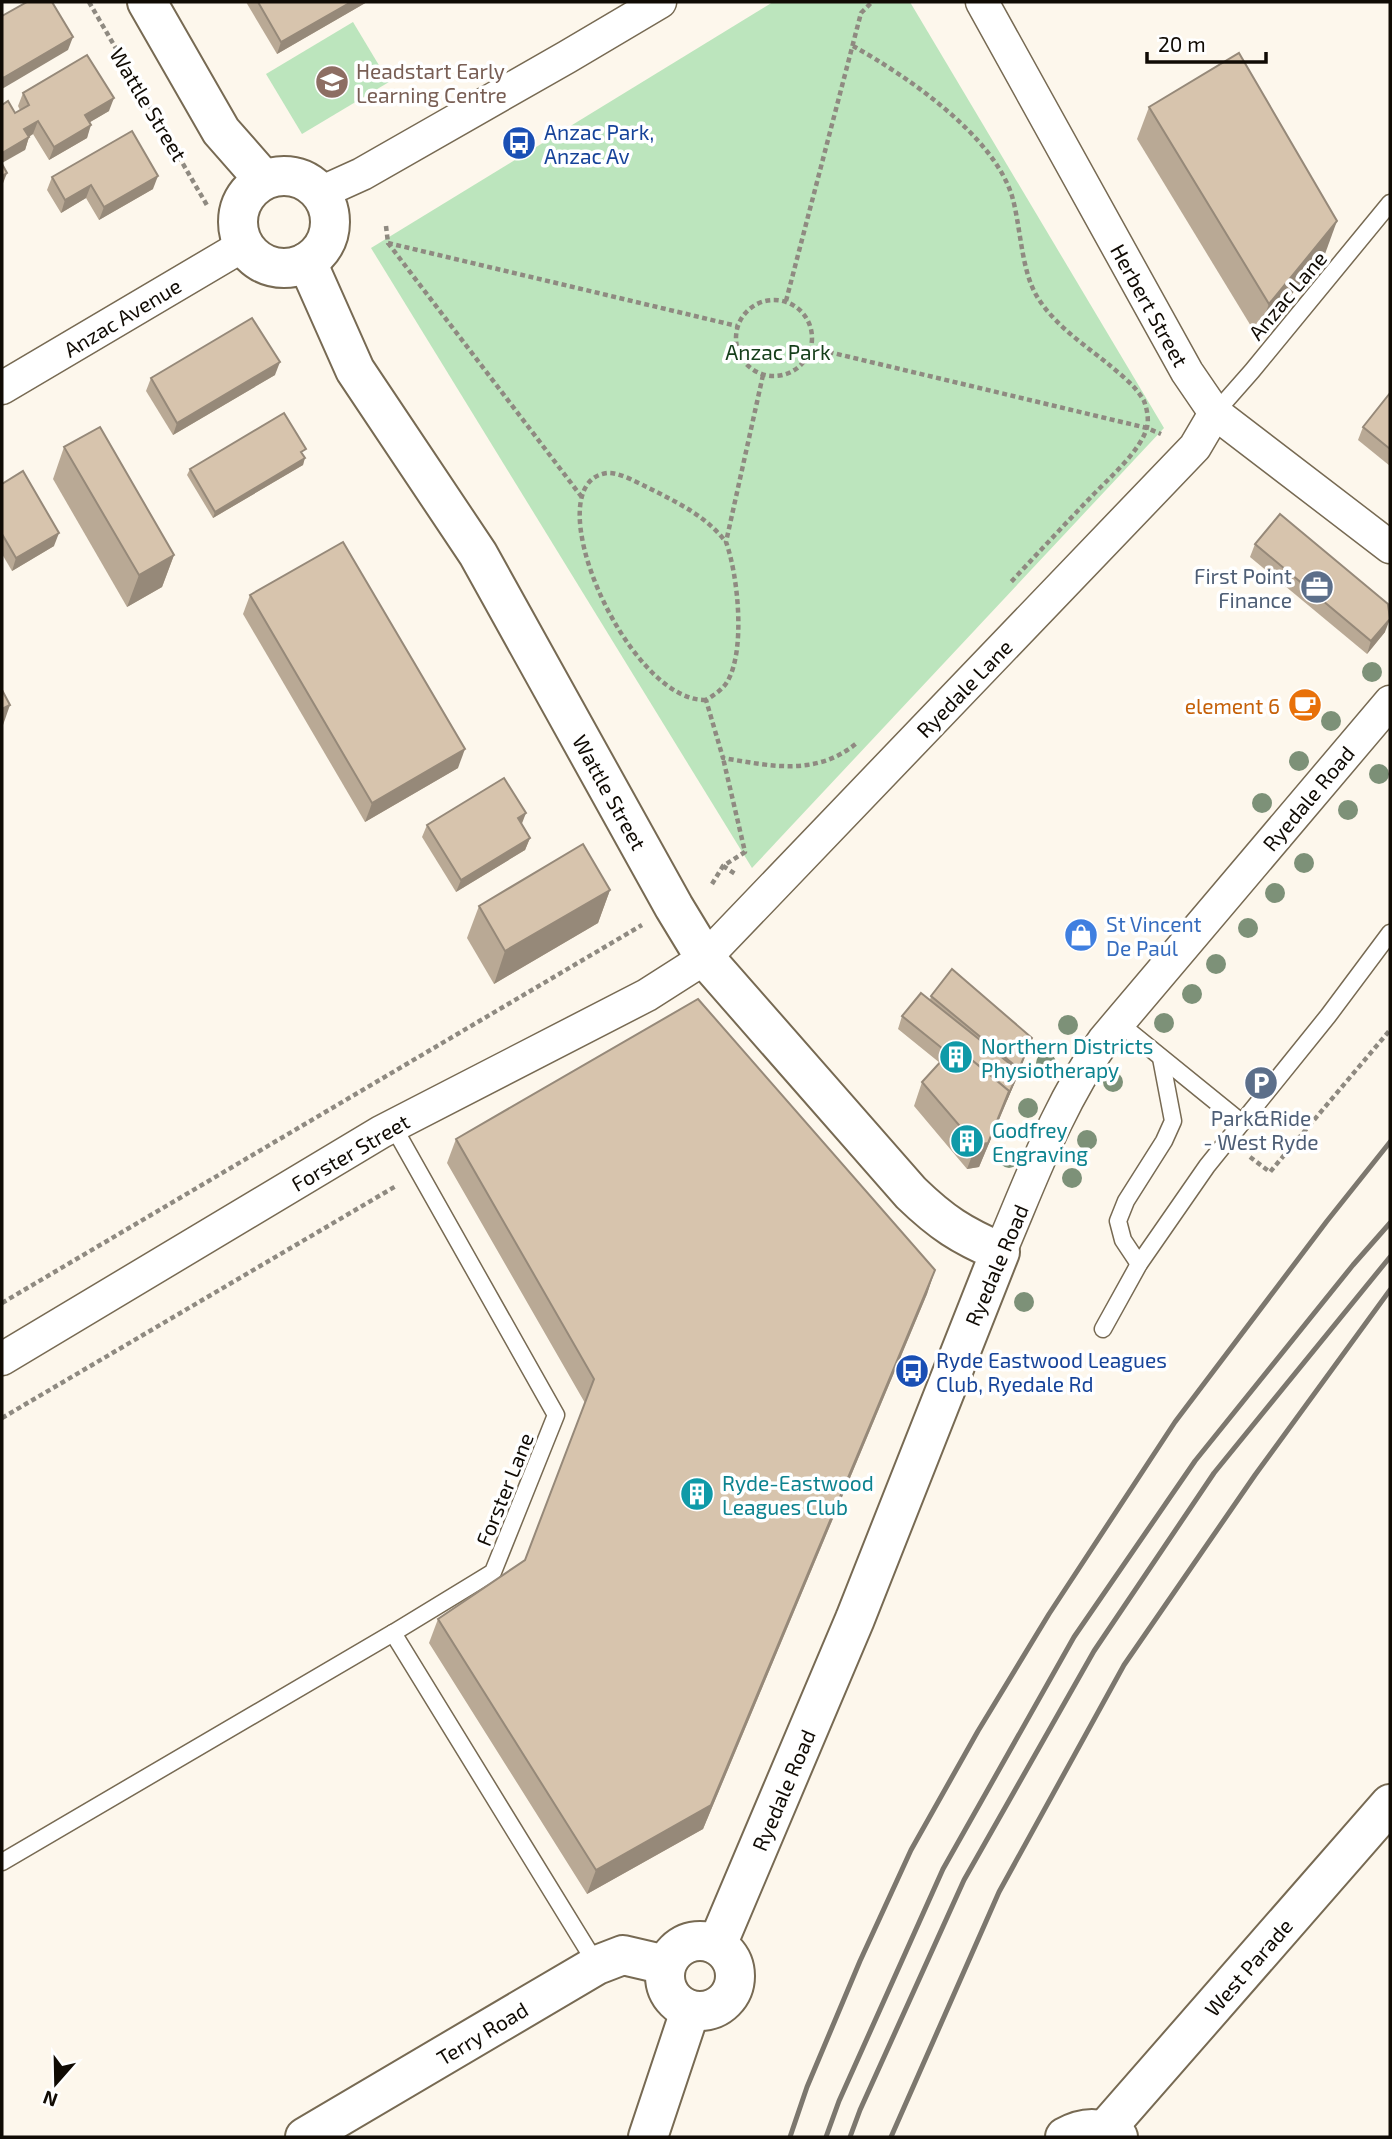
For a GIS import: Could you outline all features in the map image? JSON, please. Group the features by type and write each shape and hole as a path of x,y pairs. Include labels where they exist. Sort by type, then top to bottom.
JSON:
{"street":[{"path":"147,2 221,131 264,180"},
{"path":"320,192 362,174 660,2"},
{"name":"Herbert Street","path":"982,2 1186,372 1214,412 1390,547"},
{"path":"276,177 300,178 320,192 329,214 328,236 316,256 306,262 284,268 271,267 260,262 244,246 238,231 237,215 242,201 251,189 264,180 276,177"},
{"name":"Anzac Avenue","path":"2,388 244,246"},
{"name":"Wattle Street","path":"306,262 355,370 478,554 705,958 911,1193 962,1235 1000,1252"},
{"name":"Ryedale Lane","path":"705,958 1195,447 1214,412"},
{"name":"Ryedale Road","path":"717,1945 855,1619 1000,1252 1065,1102 1104,1040 1390,702"},
{"name":"Forster Street","path":"2,1359 393,1126 648,995 705,958"},
{"name":"West Parade","path":"1112,2134 1390,1804"},
{"path":"707,1942 717,1945 732,1962 735,1973 730,1995 713,2010 690,2011 671,1998 664,1976 666,1965 678,1948 687,1943 707,1942"},
{"name":"Terry Road","path":"305,2137 597,1965 623,1955 666,1965"},
{"path":"648,2137 690,2011"},
{"path":"1065,2137 1087,2128 1112,2134"}],"lane":[{"name":"Anzac Lane","path":"1214,412 1252,371 1390,203"},
{"path":"1103,1329 1139,1264 1207,1166 1328,1016 1390,933"},
{"path":"1119,1023 1241,1122"},
{"path":"1139,1264 1124,1240 1118,1221 1126,1201 1164,1141 1173,1121 1161,1058"},
{"name":"Forster Lane","path":"393,1126 556,1415 494,1572 393,1633"},
{"path":"2,1863 393,1633 597,1965"}],"path":[{"name":"Wattle Street","path":"89,2 208,207"},
{"path":"786,301 861,13 872,2"},
{"path":"853,46 909,80 971,133 991,156 1012,194 1028,277 1038,298 1068,332 1137,391 1148,414 1147,428 1130,456 1009,584"},
{"path":"386,226 388,243 581,496"},
{"path":"388,243 737,326"},
{"path":"774,299 786,301 805,315 811,325 812,348 798,368 788,374 763,375 743,361 737,350 737,326 751,306 774,299"},
{"path":"812,348 1147,428 1195,447"},
{"path":"726,542 763,375"},
{"path":"608,473 621,476 702,518 715,528 726,542 733,561 736,585 738,634 733,671 726,685 706,700 695,700 666,686 645,666 621,634 587,564 579,517 581,496 596,477 608,473"},
{"path":"706,700 745,852 723,866 712,884"},
{"path":"723,758 789,768 832,758 860,741"},
{"path":"2,1303 636,929"},
{"path":"1228,1139 1270,1172 1390,1030"},
{"path":"2,1418 419,1173"}],"green space":[{"name":"Anzac Park","path":"773,2 910,2 1164,428 752,868 371,248"},
{"path":"353,22 389,82 302,134 266,74"}],"building":[{"path":"27,2 52,2 73,37 3,78 2,16"},
{"path":"258,2 351,2 281,42"},
{"path":"1239,53 1337,221 1269,304 1149,107"},
{"path":"87,55 114,98 85,115 91,125 54,147 38,121 24,129 29,137 2,153 2,105 8,101 15,113 29,105 23,93"},
{"path":"132,131 158,176 104,207 91,185 65,200 52,177"},
{"path":"252,318 280,362 177,423 151,378"},
{"path":"1390,393 1390,449 1363,427"},
{"path":"284,413 306,449 301,452 305,458 215,512 190,469"},
{"path":"100,427 174,555 139,575 64,447"},
{"path":"23,471 59,533 16,558 2,534 2,484"},
{"name":"First Point Finance","path":"1280,514 1388,604 1390,619 1371,641 1255,544"},
{"path":"343,542 465,749 372,803 250,595"},
{"path":"2,690 10,705 2,709"},
{"path":"504,778 526,813 518,818 530,838 461,880 427,825"},
{"path":"583,844 610,890 505,951 479,906"},
{"path":"952,969 1032,1038 1019,1069 931,996"},
{"path":"921,993 1019,1071 1006,1100 1009,1091 955,1046 948,1053 902,1016"},
{"name":"Ryde-Eastwood Leagues Club","path":"698,999 935,1270 711,1805 596,1870 438,1619 525,1560 594,1379 456,1139"},
{"path":"955,1046 1009,1091 988,1143 976,1145 922,1082"}],"railway":[{"path":"790,2137 807,2087 860,1961 911,1850 978,1731 1049,1614 1175,1422 1390,1142"},
{"path":"826,2137 839,2101 943,1869 1074,1637 1195,1461 1390,1223"},
{"path":"850,2137 964,1880 1094,1651 1214,1473 1390,1257"},
{"path":"891,2137 999,1892 1124,1665 1255,1475 1390,1290"}],"place":[{"name":"Headstart Early Learning Centre","path":"332,82"},
{"name":"Anzac Park, Anzac Av","path":"519,143"},
{"name":"First Point Finance","path":"1317,587"},
{"name":"element 6","path":"1305,705"},
{"name":"St Vincent De Paul","path":"1081,935"},
{"name":"Northern Districts Physiotherapy","path":"956,1057"},
{"name":"Park&Ride - West Ryde","path":"1261,1083"},
{"name":"Godfrey Engraving","path":"967,1141"},
{"name":"Ryde Eastwood Leagues Club, Ryedale Rd","path":"912,1371"},
{"name":"Ryde-Eastwood Leagues Club","path":"697,1494"}]}
